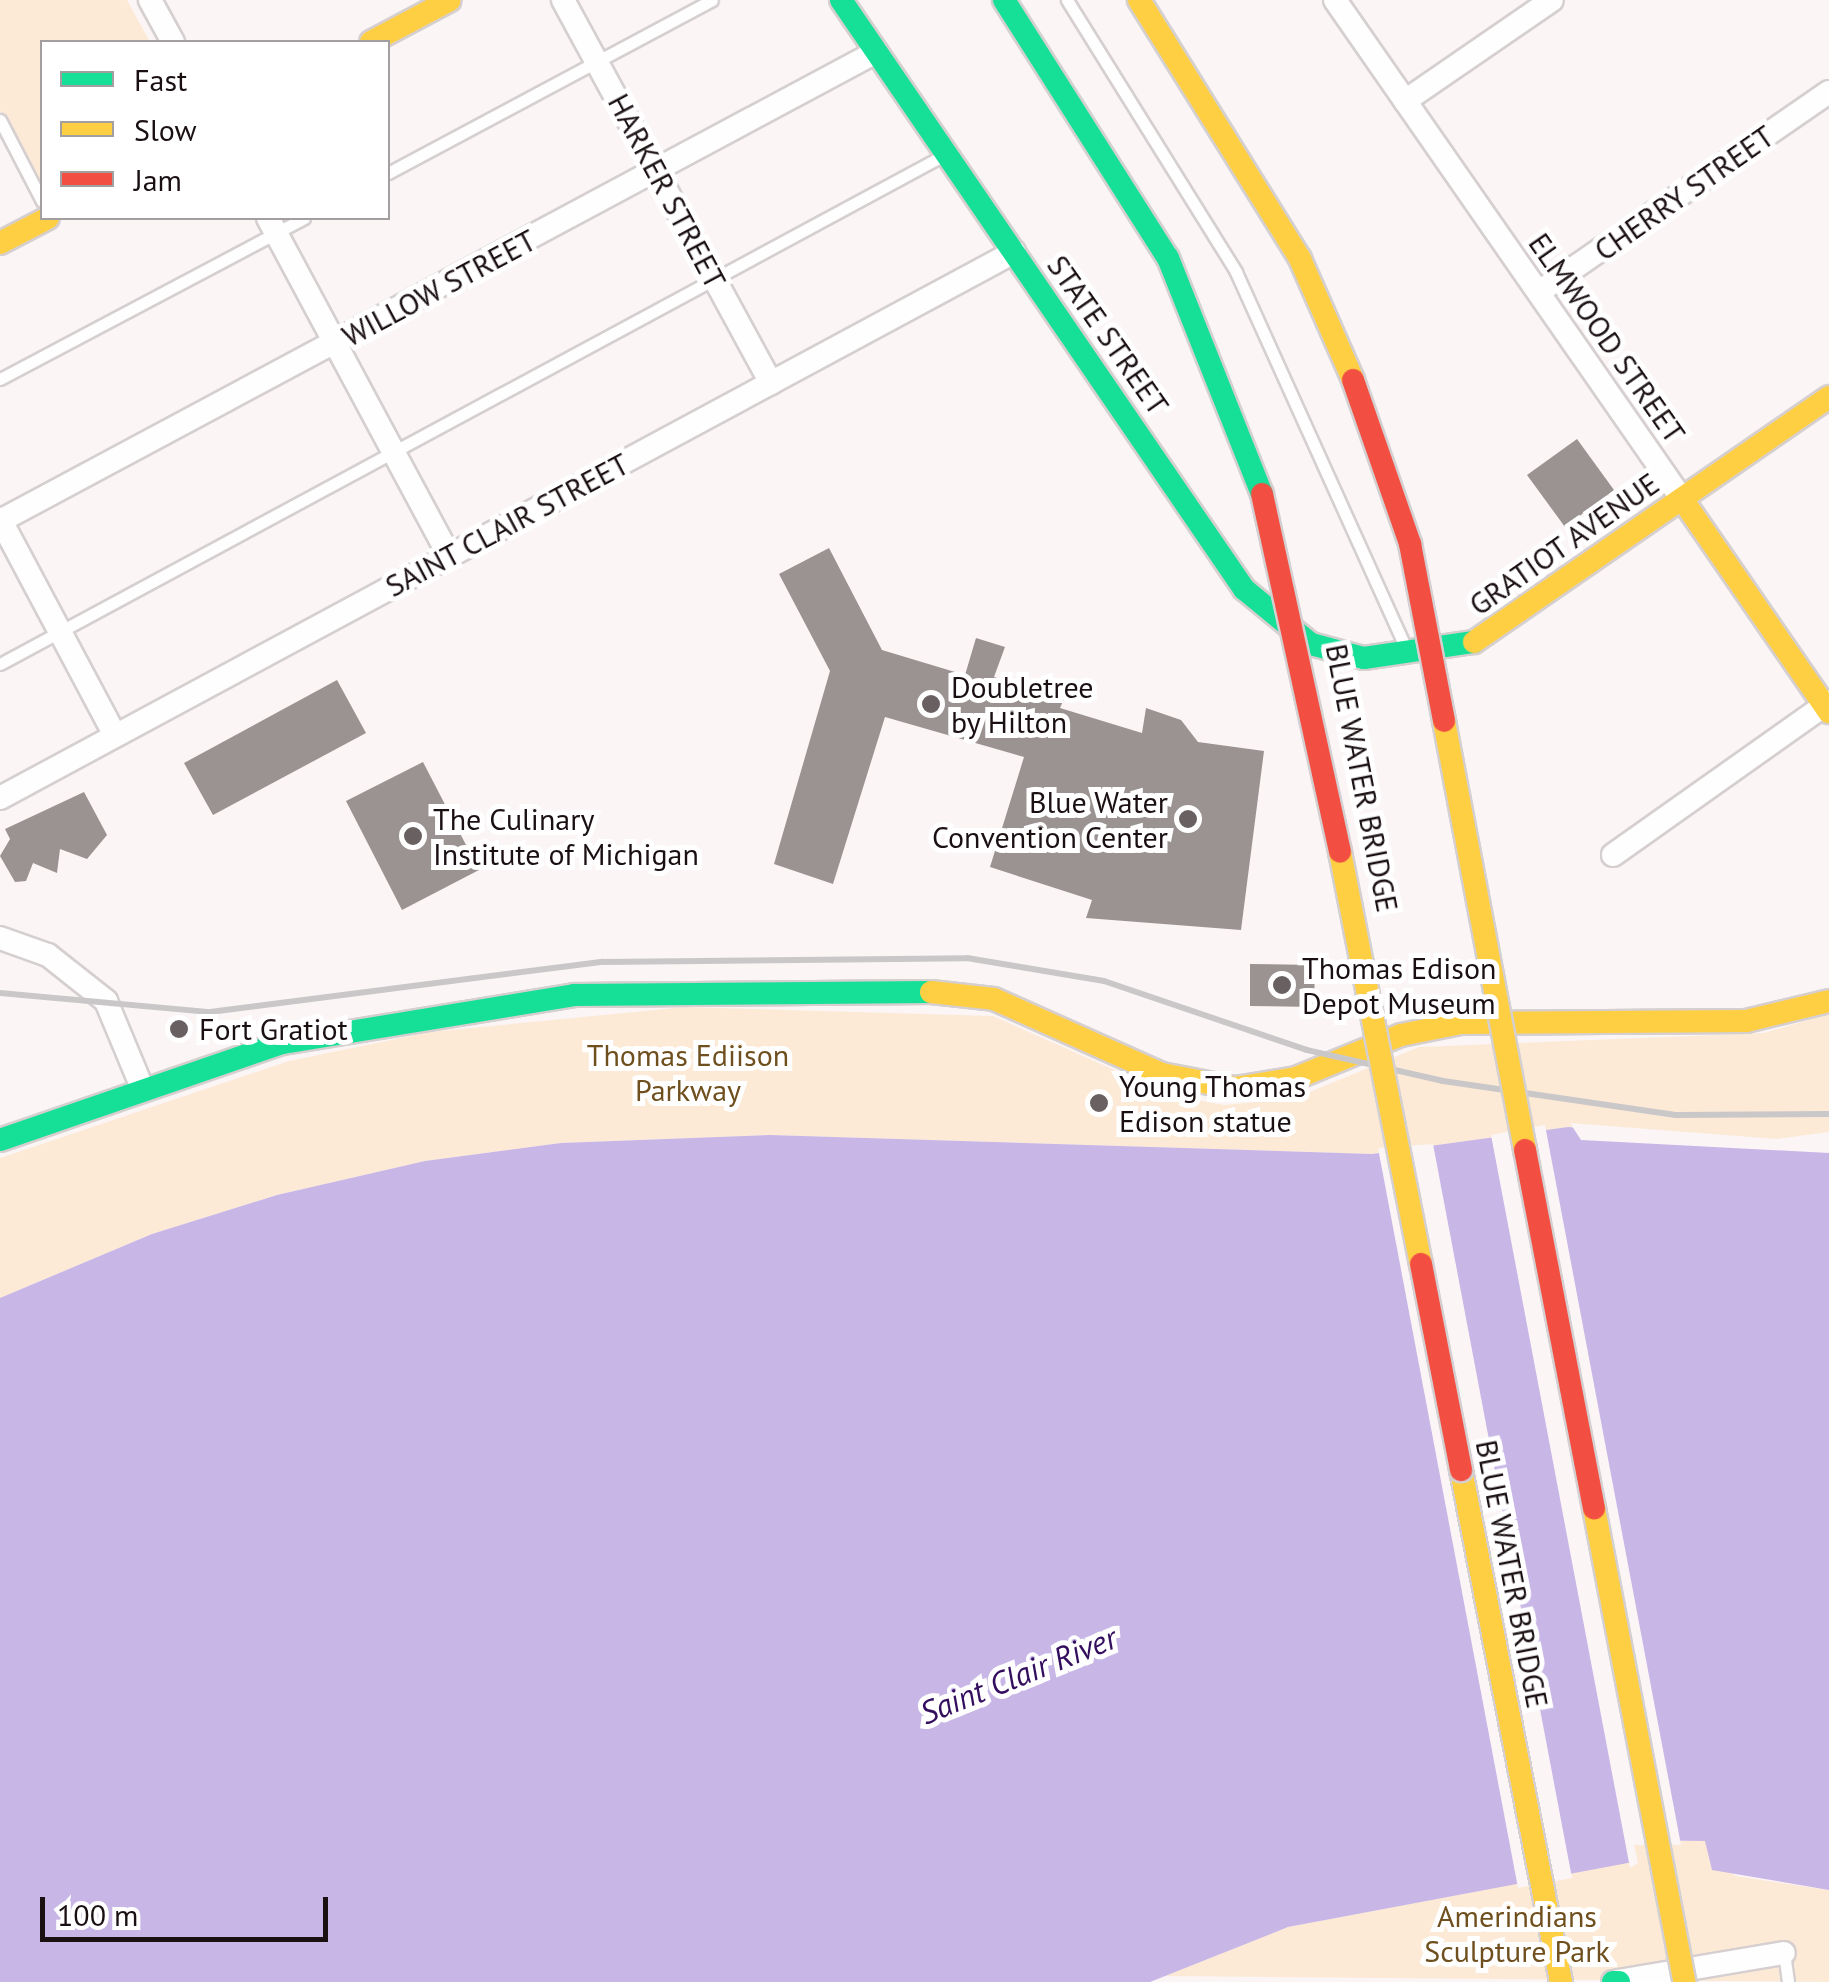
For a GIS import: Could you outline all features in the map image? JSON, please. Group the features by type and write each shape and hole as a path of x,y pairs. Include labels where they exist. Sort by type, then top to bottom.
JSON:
{"main road":[{"path":"374,40 450,0"},
{"name":"STATE STREET","path":"841,0 1244,589 1285,629 1364,658"},
{"name":"BLUE WATER BRIDGE","path":"1004,0 1168,258 1278,533 1561,1982"},
{"path":"1139,0 1272,204 1390,476 1435,650 1584,1479 1684,1982"},
{"path":"0,243 44,220"},
{"name":"GRATIOT AVENUE","path":"1364,658 1410,656 1501,629 1829,397"},
{"name":"ELMWOOD STREET","path":"1682,499 1827,707"},
{"path":"0,1140 141,1085 426,1014 692,989 994,999 1205,1084 1275,1082 1461,1023 1746,1020 1829,1001"}],"street":[{"path":"150,0 173,40"},
{"name":"HARKER STREET","path":"564,0 771,383"},
{"name":"ELMWOOD STREET","path":"1334,0 1682,499"},
{"path":"1405,101 1552,0"},
{"name":"WILLOW STREET","path":"0,520 337,344 876,52"},
{"name":"CHERRY STREET","path":"1539,292 1829,92"},
{"path":"272,225 450,555"},
{"name":"SAINT CLAIR STREET","path":"0,798 1014,252"},
{"path":"0,520 115,735"},
{"path":"1613,855 1827,707"},
{"path":"0,938 48,955 106,1001 141,1085"},
{"path":"1617,1982 1784,1953"}],"lane":[{"path":"390,171 712,0"},
{"path":"1067,0 1227,255 1410,656"},
{"path":"0,120 40,197"},
{"path":"0,664 392,448 948,153"},
{"path":"0,379 272,225"},
{"path":"1784,1953 1788,1982"}],"green space":[{"path":"0,0 127,0 149,40 40,40 40,184 0,110"},
{"name":"Thomas Ediison Parkway","path":"685,1007 993,1016 1171,1095 1224,1105 1295,1098 1419,1047 1764,1033 1829,1014 1829,1137 1777,1145 1568,1127 1372,1154 770,1135 561,1143 425,1161 277,1195 152,1234 0,1298 0,1158 289,1061 430,1032"},
{"name":"Amerindians Sculpture Park","path":"1628,1840 1706,1841 1735,1876 1829,1890 1829,1982 1165,1976 1288,1927 1530,1881"}],"water":[{"name":"Saint Clair River","path":"1568,1127 1777,1145 1829,1137 1829,1890 1712,1870 1705,1841 1629,1840 1633,1862 1288,1927 1150,1982 0,1982 0,1298 152,1234 277,1195 425,1161 561,1143 770,1135 1372,1154"}],"pier":[{"path":"1570,1123 1777,1139 1829,1132 1829,1153 1581,1140"},
{"path":"1545,1125 1681,1845 1634,1845 1638,1863 1630,1868 1491,1135"},
{"path":"1433,1144 1572,1878 1518,1888 1378,1148"}],"building":[{"path":"1577,439 1614,490 1565,527 1527,475"},
{"path":"829,548 882,650 965,675 976,638 1005,647 994,677 1064,699 1060,708 1142,733 1146,708 1181,720 1198,742 1264,751 1241,930 1086,918 1092,900 990,867 1024,757 885,717 833,884 774,864 830,671 779,574"},
{"path":"337,680 366,733 213,815 184,763"},
{"name":"The Culinary Institute of Michigan","path":"423,762 479,870 402,910 346,801"},
{"path":"84,792 107,835 87,859 60,849 57,873 33,863 26,881 15,882 0,856 10,839 5,829"},
{"name":"Thomas Edison Depot Museum","path":"1250,964 1315,965 1314,1007 1250,1006"}],"railway":[{"path":"0,993 210,1012 603,962 967,958 1104,981 1307,1050 1443,1081 1676,1115 1829,1114"}],"traffic: fast":[{"path":"841,0 1244,589 1311,644 1364,658 1474,642"},
{"path":"1004,0 1168,258 1262,494"},
{"path":"0,1140 282,1043 574,995 931,992"},
{"path":"1613,1982 1619,1982"}],"traffic: slow":[{"path":"375,40 450,0"},
{"path":"1139,0 1300,259 1353,380"},
{"path":"0,243 44,220"},
{"path":"1474,642 1829,397"},
{"path":"1682,499 1829,712"},
{"path":"1444,721 1525,1150"},
{"path":"1340,852 1421,1264"},
{"path":"931,992 994,999 1162,1074 1235,1088 1296,1078 1401,1035 1461,1023 1746,1021 1829,1001"},
{"path":"1461,1470 1561,1982"},
{"path":"1594,1508 1684,1982"}],"traffic: jam":[{"path":"1353,380 1410,544 1444,721"},
{"path":"1262,494 1340,852"},
{"path":"1525,1150 1594,1508"},
{"path":"1421,1264 1461,1470"}],"place":[{"name":"Doubletree by Hilton","path":"931,704"},
{"name":"Blue Water Convention Center","path":"1188,819"},
{"name":"The Culinary Institute of Michigan","path":"413,836"},
{"name":"Thomas Edison Depot Museum","path":"1282,985"},
{"name":"Fort Gratiot","path":"179,1029"},
{"name":"Young Thomas Edison statue","path":"1099,1103"}]}
